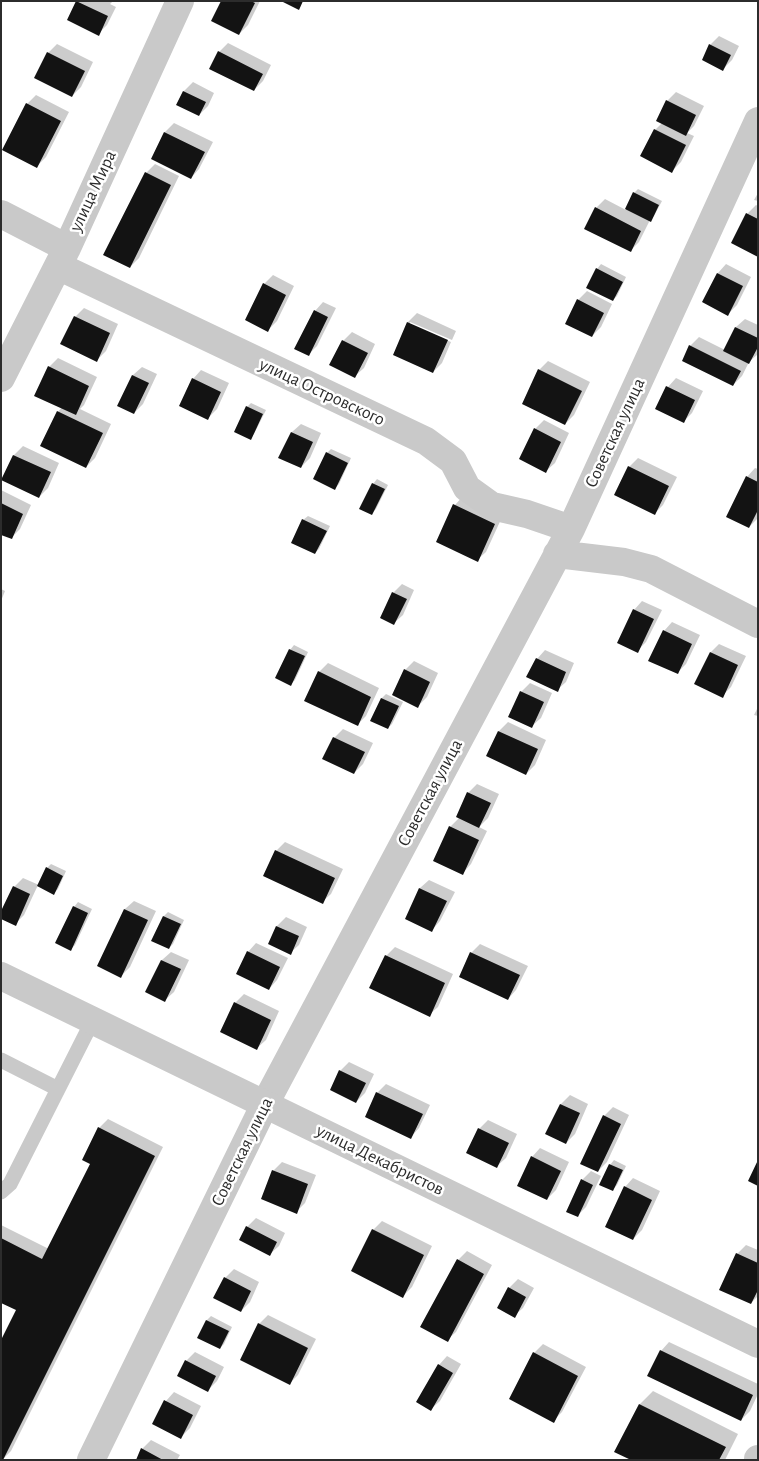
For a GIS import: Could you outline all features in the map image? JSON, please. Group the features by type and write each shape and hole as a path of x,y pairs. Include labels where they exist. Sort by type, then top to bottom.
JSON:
{"street":[{"name":"улица Мира","path":"1,378 63,257 180,1"},
{"name":"Советская улица","path":"91,1460 265,1104 570,529 758,121"},
{"name":"улица Островского","path":"1,214 63,257 426,441 453,461 467,488 492,506 527,514 570,529"},
{"path":"557,554 624,562 652,569 758,624"},
{"name":"улица Декабристов","path":"1,976 758,1344"}],"lane":[{"path":"1,1192 10,1184 93,1020"},
{"path":"1,1060 58,1089"}],"building":[{"path":"76,1 108,16 99,36 67,20"},
{"path":"221,1 251,1 255,3 239,35 211,21"},
{"path":"281,1 303,1 299,10"},
{"path":"709,44 731,55 723,71 702,60"},
{"path":"218,51 263,74 254,91 209,69"},
{"path":"47,52 85,71 72,97 34,78"},
{"path":"183,91 206,102 199,116 176,105"},
{"path":"666,100 696,115 686,136 656,121"},
{"path":"26,103 61,121 37,168 2,150"},
{"path":"654,129 686,145 672,173 640,156"},
{"path":"164,132 205,152 191,179 151,159"},
{"path":"145,172 171,185 130,268 103,255"},
{"path":"633,192 659,205 651,222 625,209"},
{"path":"595,207 641,231 631,252 584,229"},
{"path":"746,213 758,219 758,257 731,243"},
{"path":"596,268 623,282 613,301 586,288"},
{"path":"717,273 743,286 728,316 702,302"},
{"path":"263,283 286,295 268,332 245,320"},
{"path":"577,299 604,313 592,337 565,324"},
{"path":"314,310 328,317 309,356 294,349"},
{"path":"74,316 110,333 97,362 60,344"},
{"path":"407,322 448,340 433,373 393,355"},
{"path":"735,327 758,338 758,347 749,364 723,351"},
{"path":"342,340 368,353 355,378 329,365"},
{"path":"689,345 741,371 733,386 682,361"},
{"path":"48,366 89,386 76,415 34,396"},
{"path":"538,369 582,391 565,425 522,404"},
{"path":"132,375 149,383 134,414 117,406"},
{"path":"192,378 221,392 208,420 179,406"},
{"path":"666,386 695,400 684,423 655,409"},
{"path":"246,406 263,414 251,440 234,432"},
{"path":"57,411 103,433 86,468 40,446"},
{"path":"534,428 561,442 546,473 519,459"},
{"path":"291,432 313,442 301,468 278,458"},
{"path":"326,452 348,463 335,490 313,479"},
{"path":"13,455 51,472 39,498 1,480"},
{"path":"628,466 669,486 655,515 614,495"},
{"path":"746,476 758,482 758,510 749,528 726,517"},
{"path":"372,483 385,489 372,515 359,509"},
{"path":"1,503 23,514 12,539 1,535"},
{"path":"453,504 495,524 478,562 436,542"},
{"path":"302,519 327,531 315,554 291,543"},
{"path":"392,592 407,599 394,625 380,618"},
{"path":"633,609 654,619 638,653 617,643"},
{"path":"663,630 692,644 678,674 648,661"},
{"path":"289,649 305,656 291,686 275,678"},
{"path":"710,652 738,665 723,698 694,684"},
{"path":"536,658 566,672 558,692 526,677"},
{"path":"404,669 430,682 418,708 392,695"},
{"path":"318,671 371,697 358,726 304,701"},
{"path":"520,691 544,702 532,728 508,717"},
{"path":"381,698 399,706 388,729 370,721"},
{"path":"498,731 538,749 526,775 486,756"},
{"path":"333,737 365,752 354,774 322,759"},
{"path":"467,792 491,803 479,828 456,817"},
{"path":"449,826 479,840 463,875 433,861"},
{"path":"275,850 335,878 323,904 263,876"},
{"path":"46,867 63,876 54,895 37,886"},
{"path":"13,886 30,894 16,926 1,919 1,911"},
{"path":"419,888 447,901 432,932 405,919"},
{"path":"73,906 88,913 71,951 55,943"},
{"path":"124,909 148,920 121,978 97,966"},
{"path":"163,916 181,924 169,949 151,941"},
{"path":"276,926 299,936 291,955 268,944"},
{"path":"247,951 280,967 269,990 236,974"},
{"path":"470,952 520,975 508,1000 459,977"},
{"path":"385,955 445,983 430,1017 369,988"},
{"path":"161,960 181,969 165,1002 145,992"},
{"path":"234,1002 271,1020 257,1050 220,1032"},
{"path":"339,1070 366,1083 356,1103 330,1090"},
{"path":"376,1092 423,1114 411,1139 365,1117"},
{"path":"560,1104 580,1113 566,1144 545,1134"},
{"path":"603,1115 621,1124 598,1172 580,1164"},
{"path":"98,1127 155,1156 3,1460 1,1460 1,1340 16,1310 1,1303 1,1238 42,1259 90,1164 82,1160"},
{"path":"478,1128 509,1143 497,1168 466,1153"},
{"path":"531,1156 561,1171 547,1200 517,1186"},
{"path":"758,1160 758,1186 748,1181"},
{"path":"609,1164 623,1170 613,1191 599,1185"},
{"path":"272,1170 308,1184 297,1214 261,1199"},
{"path":"581,1179 593,1185 578,1217 566,1212"},
{"path":"624,1186 652,1200 633,1240 605,1227"},
{"path":"246,1226 277,1242 270,1256 239,1240"},
{"path":"372,1229 424,1255 403,1298 351,1271"},
{"path":"736,1253 758,1263 758,1290 751,1304 719,1290"},
{"path":"457,1259 484,1274 448,1342 420,1327"},
{"path":"224,1277 251,1291 241,1312 213,1298"},
{"path":"508,1287 526,1297 515,1318 497,1308"},
{"path":"206,1320 229,1331 220,1349 197,1338"},
{"path":"258,1323 308,1348 290,1385 240,1360"},
{"path":"660,1350 753,1395 741,1421 647,1376"},
{"path":"533,1352 578,1376 554,1423 509,1399"},
{"path":"185,1360 216,1376 208,1392 177,1376"},
{"path":"438,1364 453,1373 431,1411 416,1402"},
{"path":"164,1400 193,1415 181,1439 152,1424"},
{"path":"639,1404 726,1447 719,1460 631,1460 614,1452"},
{"path":"141,1448 163,1460 136,1460"}]}
